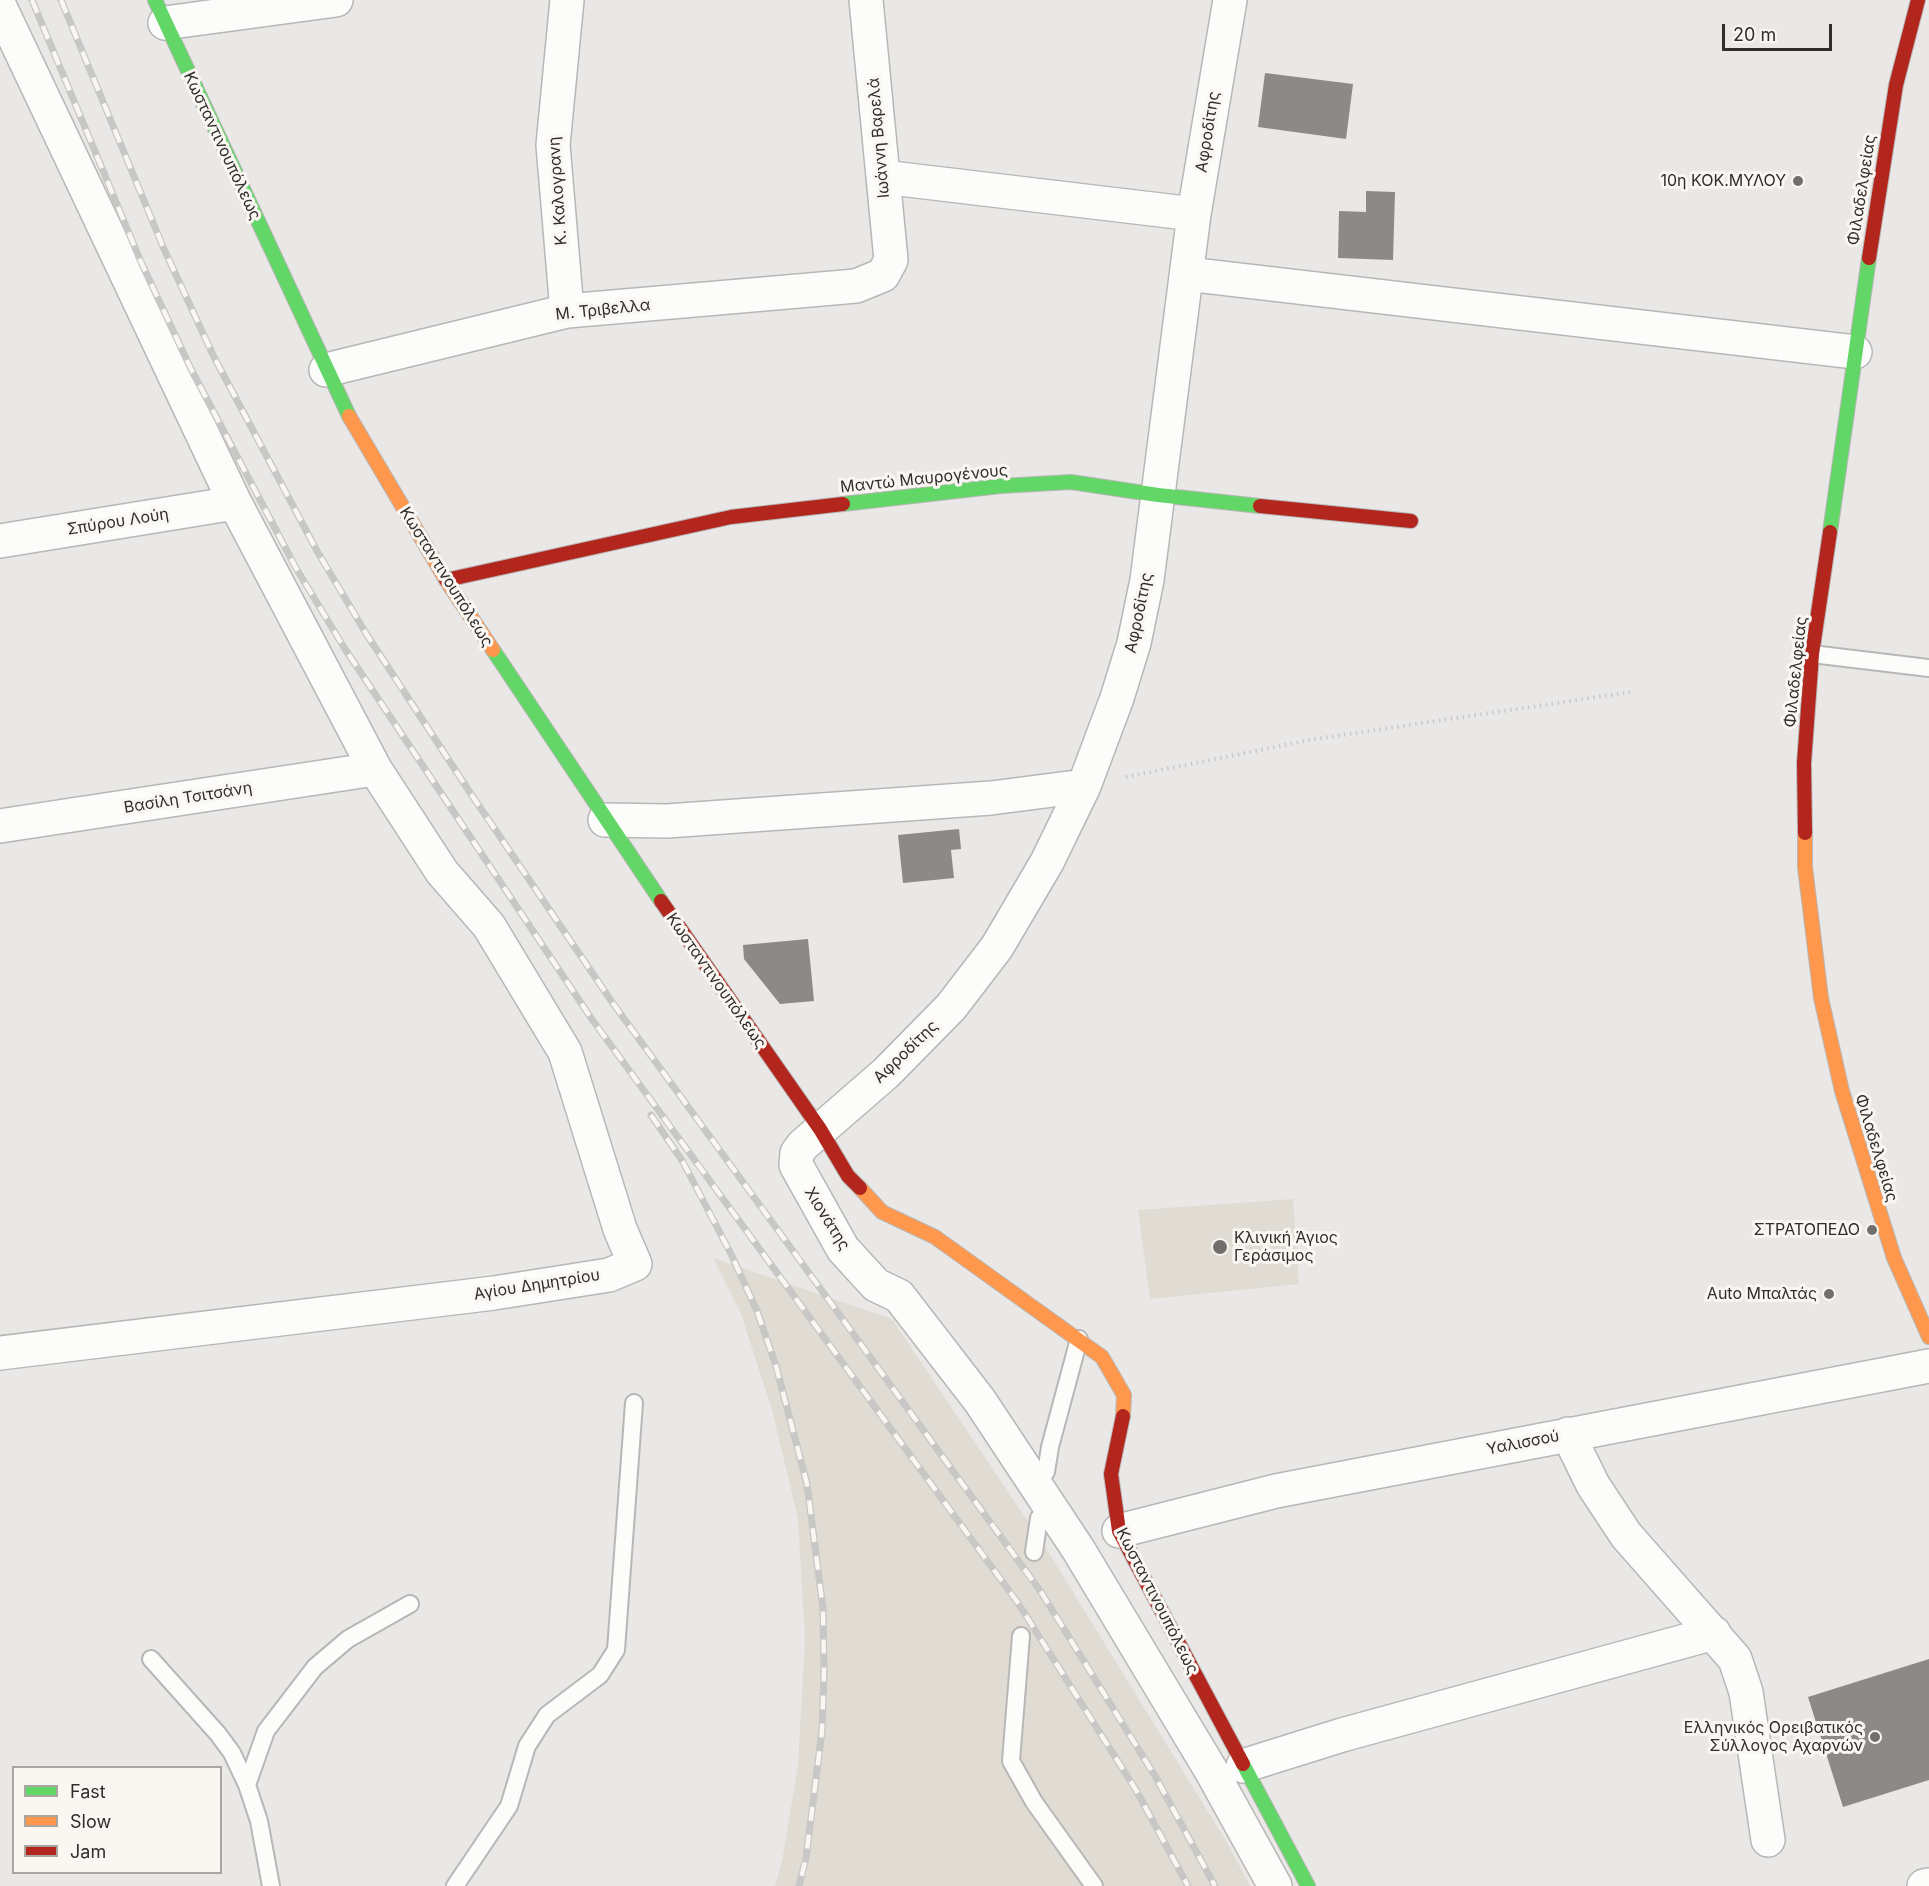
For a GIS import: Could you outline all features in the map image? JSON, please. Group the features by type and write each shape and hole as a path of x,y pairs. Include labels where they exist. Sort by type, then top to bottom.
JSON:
{"street":[{"path":"160,11 336,0"},
{"name":"Κ. Καλογρανη","path":"567,0 553,145 567,311"},
{"name":"Ιωάννη Βαρελά","path":"866,0 891,260 884,275"},
{"name":"Αφροδίτης","path":"819,1129 886,1073 964,990 997,947 1047,862 1084,786 1134,643 1147,580 1194,214 1230,0"},
{"name":"Φιλαδελφείας","path":"1921,4 1894,96 1812,654 1804,763 1805,867 1821,998 1842,1092 1862,1162 1894,1258 1929,1337"},
{"path":"0,7 235,503 375,769"},
{"name":"Κωσταντινουπόλεως","path":"160,11 352,423 446,580 605,820 819,1129 848,1176 882,1212 935,1238 1102,1357 1124,1395 1123,1418 1111,1474 1119,1531 1308,1886"},
{"path":"883,177 1194,214"},
{"path":"1187,274 1855,352"},
{"name":"Μ. Τριβελλα","path":"326,370 567,311 856,286 884,275"},
{"name":"Μαντώ Μαυρογένους","path":"446,580 731,517 1001,486 1071,482 1158,495 1411,521"},
{"name":"Σπύρου Λούη","path":"0,542 235,503"},
{"name":"Βασίλη Τσιτσάνη","path":"0,826 375,769"},
{"name":"Αγίου Δημητρίου","path":"0,1353 494,1293 609,1275 635,1264 620,1229 565,1052 489,926 442,872 375,769"},
{"path":"605,820 680,821 991,798 1084,786"},
{"name":"Χιονάτης","path":"819,1129 796,1153 796,1165 800,1177 843,1249 876,1285 899,1296 980,1401 1078,1549 1212,1772 1275,1886"},
{"name":"Υαλισσού","path":"1119,1531 1276,1491 1929,1366"},
{"path":"1568,1434 1593,1485 1626,1535 1735,1659 1746,1692 1768,1840"},
{"path":"1243,1766 1342,1735 1714,1633"},
{"path":"1924,1886 1929,1885"}],"lane":[{"path":"1812,654 1929,668"},
{"path":"1046,1472 1050,1446 1079,1339"},
{"path":"455,1886 509,1806 527,1746 547,1715 600,1675 616,1650 634,1403"},
{"path":"1034,1552 1039,1518"},
{"path":"247,1785 266,1731 315,1666 348,1639 410,1604"},
{"path":"1021,1636 1011,1761 1034,1802 1094,1886"},
{"path":"151,1659 218,1734 247,1785 259,1821 271,1886"}],"path":[{"path":"1084,786 1315,739 1631,692"}],"shaded area":[{"name":"Κλινική Άγιος Γεράσιμος","path":"1293,1199 1299,1284 1150,1299 1138,1210"},
{"path":"713,1258 892,1319 1049,1553 1229,1846 1250,1886 775,1886 782,1861 798,1765 805,1640 798,1519 772,1410 741,1314"}],"building":[{"path":"1265,73 1353,84 1346,139 1258,127"},
{"path":"1366,191 1395,192 1393,260 1338,258 1339,211 1366,212"},
{"path":"959,829 961,849 951,850 954,878 903,883 898,835"},
{"path":"808,939 814,1001 780,1004 744,959 743,945"},
{"name":"Ελληνικός Ορειβατικός Σύλλογος Αχαρνών","path":"1929,1659 1929,1780 1843,1807 1808,1697"}],"railway":[{"path":"32,0 141,262 191,369 296,568 345,649 591,1018 1018,1603 1136,1790 1188,1886"},
{"path":"61,0 164,249 214,357 317,551 367,635 612,1002 1041,1592 1155,1776 1215,1886"},
{"path":"651,1115 683,1162 731,1254 757,1311 776,1366 807,1484 823,1609 824,1671 822,1731 806,1858 799,1886"}],"traffic: fast":[{"path":"155,0 349,416"},
{"path":"1830,532 1869,258"},
{"path":"843,504 1001,486 1071,482 1158,495 1260,506"},
{"path":"493,650 661,901"},
{"path":"1243,1764 1308,1886"}],"traffic: slow":[{"path":"349,416 446,580 493,650"},
{"path":"1805,833 1805,867 1821,998 1842,1091 1894,1258 1929,1337"},
{"path":"860,1188 882,1212 935,1237 1102,1357 1124,1395 1123,1416"}],"traffic: jam":[{"path":"1869,258 1896,85 1918,0"},
{"path":"446,580 731,517 843,504"},
{"path":"1260,506 1411,521"},
{"path":"1805,833 1804,763 1812,654 1830,532"},
{"path":"661,901 820,1129 848,1176 860,1188"},
{"path":"1123,1416 1111,1474 1119,1531 1243,1764"}],"place":[{"name":"10η ΚΟΚ.ΜΥΛΟΥ","path":"1798,181"},
{"name":"ΣΤΡΑΤΟΠΕΔΟ","path":"1872,1230"},
{"name":"Κλινική Άγιος Γεράσιμος","path":"1220,1247"},
{"name":"Auto Μπαλτάς","path":"1829,1294"},
{"name":"Ελληνικός Ορειβατικός Σύλλογος Αχαρνών","path":"1875,1737"}]}
